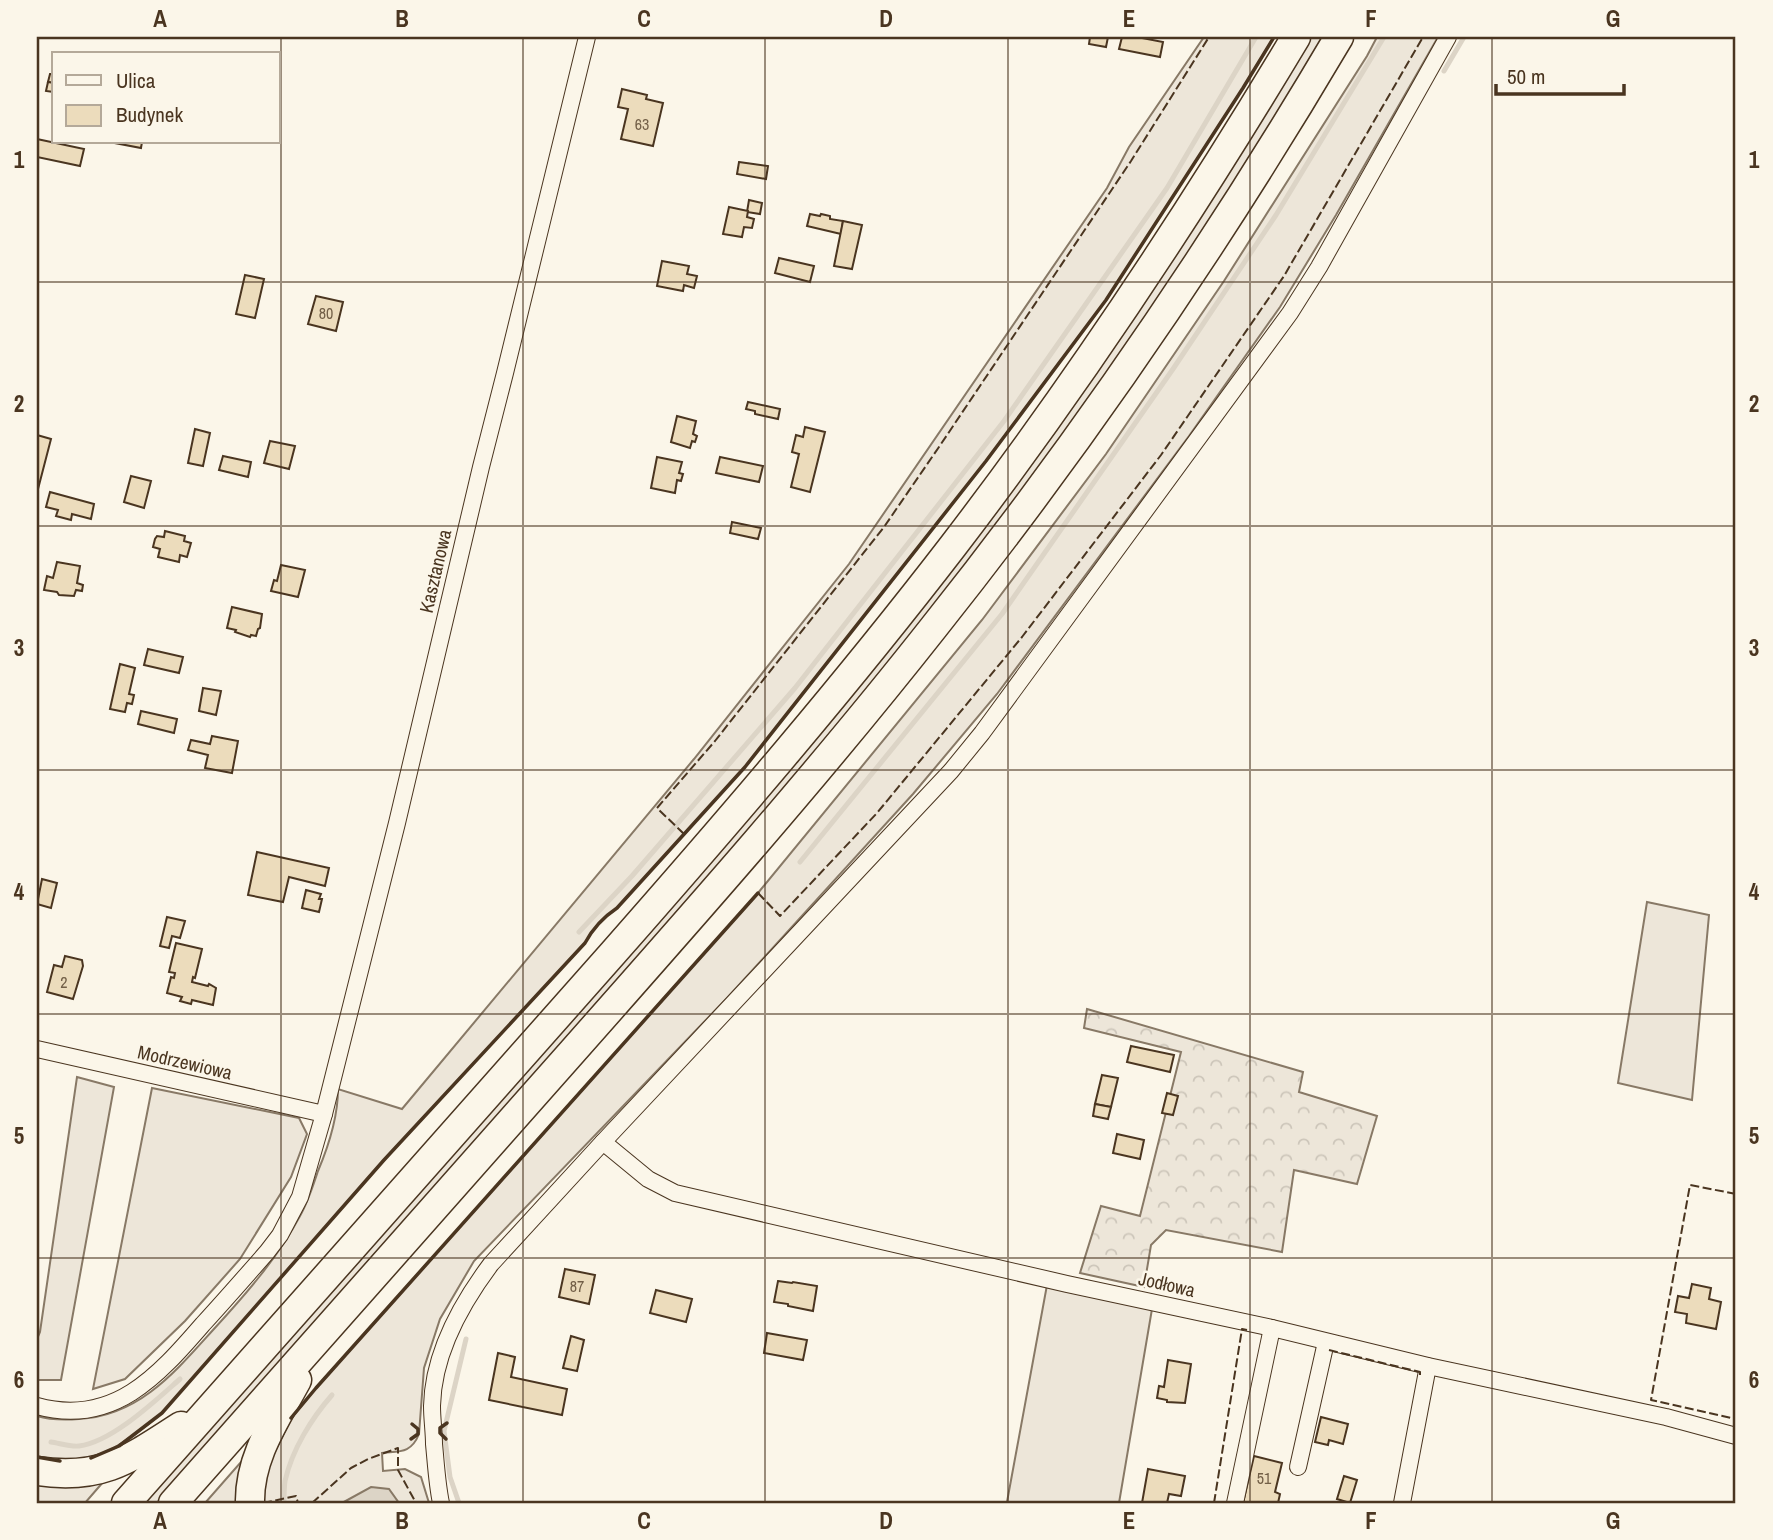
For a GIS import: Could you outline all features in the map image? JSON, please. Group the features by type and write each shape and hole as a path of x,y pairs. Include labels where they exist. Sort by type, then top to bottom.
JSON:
{"highway":[{"path":"126,1503 668,891 909,602 1003,480 1109,329 1231,144 1296,37"},
{"path":"173,1503 738,863 936,625 1048,479 1102,403 1216,235 1339,37"},
{"path":"250,1503 253,1470 261,1446 323,1334"},
{"path":"37,1471 79,1474 102,1469 131,1458 210,1408"}],"street":[{"name":"Kasztanowa","path":"37,1406 74,1411 92,1409 111,1404 146,1384 162,1370 267,1252 280,1235 300,1197 324,1114 394,836 587,37"},
{"path":"441,1503 432,1405 438,1367 455,1321 475,1286 491,1264 603,1142 951,771 998,712 1290,313 1319,267 1448,37"},
{"name":"Modrzewiowa","path":"37,1049 324,1114"},
{"name":"Jodłowa","path":"603,1142 648,1179 675,1193 1272,1328 1428,1366 1666,1417 1736,1436"},
{"path":"1235,1503 1272,1328"},
{"path":"1298,1468 1326,1342"},
{"path":"1402,1503 1428,1366"}],"green space":[{"path":"1204,37 1274,37 1106,300 986,461 745,767 384,1160 162,1413 117,1446 92,1457 64,1461 37,1457 37,1416 79,1419 120,1410 138,1401 170,1376 260,1276 300,1216 329,1141 335,1120 338,1089 402,1109 694,759 849,564 1107,188 1129,147"},
{"path":"1310,37 1324,37 1260,144 1178,272 1012,510 822,751 157,1503 139,1503 602,983 1248,138"},
{"path":"1377,37 1438,37 1280,307 1189,436 997,694 913,794 727,998 474,1261 440,1319 424,1368 419,1434 408,1448 382,1453 383,1471 405,1469 421,1477 429,1503 263,1503 267,1467 292,1417 758,893 982,620 1106,454 1224,281"},
{"path":"1647,902 1709,915 1692,1100 1618,1083"},
{"path":"1087,1009 1303,1072 1299,1092 1377,1116 1357,1184 1294,1170 1282,1252 1166,1230 1151,1245 1144,1287 1080,1273 1101,1206 1140,1216 1181,1052 1084,1028"},
{"path":"77,1077 114,1087 61,1380 37,1380 37,1339"},
{"path":"152,1088 299,1118 307,1134 291,1177 240,1259 185,1321 125,1379 93,1389"},
{"path":"1047,1285 1152,1309 1119,1503 1007,1502"},
{"path":"248,1454 240,1503 205,1503"},
{"path":"104,1481 85,1503 37,1503 37,1483"}],"shaded area":[{"path":"371,1487 389,1489 399,1503 342,1503"}],"building":[{"path":"1090,37 1108,37 1106,47 1089,44"},
{"path":"1122,37 1163,42 1160,57 1119,49"},
{"path":"48,82 52,83 52,92 46,91"},
{"path":"622,89 647,95 646,99 663,103 653,146 621,139 628,109 618,107"},
{"path":"37,139 84,149 80,166 37,157"},
{"path":"120,144 142,144 141,148"},
{"path":"739,162 768,166 766,179 737,174"},
{"path":"749,200 762,203 760,214 747,212"},
{"path":"729,207 748,211 747,217 754,219 752,228 744,227 742,237 723,234"},
{"path":"810,214 821,214 843,221 841,234 807,226"},
{"path":"843,221 862,225 852,269 834,266"},
{"path":"779,258 814,266 810,282 775,273"},
{"path":"662,261 689,266 687,274 697,276 694,288 684,285 683,291 657,286"},
{"path":"245,275 264,279 255,318 236,314"},
{"path":"316,296 343,302 336,331 308,324"},
{"path":"748,402 780,409 778,419 746,409"},
{"path":"677,416 696,421 693,434 697,436 690,448 671,442"},
{"path":"805,427 825,432 810,492 791,487 799,454 792,452 796,435 803,437"},
{"path":"195,429 210,433 203,466 188,463"},
{"path":"37,435 51,439 38,489 37,488"},
{"path":"270,441 295,446 289,469 264,463"},
{"path":"223,456 251,462 248,477 219,470"},
{"path":"657,457 682,462 679,473 683,474 681,481 677,480 675,493 651,488"},
{"path":"720,457 763,466 759,482 716,473"},
{"path":"131,476 151,481 144,508 124,502"},
{"path":"50,492 94,504 91,519 72,514 71,520 56,516 58,510 46,507"},
{"path":"732,522 761,528 758,539 730,533"},
{"path":"165,531 185,536 184,541 191,543 187,557 180,555 179,562 158,557 160,549 153,547 155,539 157,536 164,537"},
{"path":"57,562 80,566 77,583 83,585 82,591 76,590 74,596 44,590 47,576 53,578"},
{"path":"281,565 305,570 298,597 271,591"},
{"path":"232,607 262,614 256,636 250,637 227,628"},
{"path":"148,649 183,657 179,673 144,665"},
{"path":"120,664 135,668 129,694 134,695 132,704 127,703 125,712 110,709"},
{"path":"203,688 221,691 216,715 199,711"},
{"path":"141,711 177,719 174,733 138,724"},
{"path":"212,736 238,741 232,773 205,768 208,755 188,750 191,740 210,744"},
{"path":"257,852 329,868 325,886 289,877 283,902 248,895"},
{"path":"42,879 57,883 51,908 37,904"},
{"path":"306,890 321,894 319,912 302,908"},
{"path":"167,917 185,921 180,938 172,936 169,948 160,946"},
{"path":"176,943 202,949 192,982 208,986 209,984 216,988 213,1005 192,1000 191,1004 180,1001 182,997 167,993 171,977 174,978 175,973 169,972"},
{"path":"65,956 82,960 83,966 73,999 47,992 54,965 62,967"},
{"path":"1131,1046 1174,1055 1170,1072 1127,1062"},
{"path":"1102,1075 1118,1078 1111,1107 1095,1104"},
{"path":"1167,1093 1178,1096 1173,1115 1162,1113"},
{"path":"1095,1104 1111,1107 1108,1119 1093,1116"},
{"path":"1117,1134 1144,1140 1140,1159 1113,1153"},
{"path":"565,1269 595,1275 589,1304 559,1297"},
{"path":"778,1281 817,1286 813,1311 774,1302"},
{"path":"1692,1284 1711,1288 1709,1299 1721,1302 1716,1329 1686,1323 1687,1314 1675,1312 1678,1296 1689,1298"},
{"path":"656,1290 692,1299 686,1322 650,1313"},
{"path":"767,1333 807,1340 803,1360 764,1353"},
{"path":"571,1336 584,1340 577,1371 563,1368"},
{"path":"498,1353 515,1357 511,1377 567,1389 562,1415 489,1400"},
{"path":"1168,1360 1191,1364 1185,1403 1167,1402 1157,1398 1159,1386 1164,1387"},
{"path":"1321,1417 1348,1424 1343,1444 1329,1440 1328,1445 1315,1442"},
{"path":"1254,1456 1282,1463 1275,1492 1280,1494 1278,1503 1243,1503"},
{"path":"1148,1469 1185,1476 1181,1496 1169,1494 1167,1503 1142,1503"},
{"path":"1344,1476 1357,1480 1350,1503 1337,1499"}],"waterway":[{"path":"579,932 632,876 795,688 1004,421 1167,188 1256,37"},
{"path":"800,862 1002,614 1173,369 1276,215 1384,37"},
{"path":"1444,71 1464,37"},
{"path":"459,1503 450,1477 444,1431 466,1339"},
{"path":"51,1442 79,1446 105,1437 132,1419 180,1379"},
{"path":"284,1503 285,1481 297,1446 332,1395"}],"fence":[{"path":"684,834 657,808 715,741 884,527 1131,161 1209,37"},
{"path":"758,893 780,916 877,813 1022,637 1161,455 1284,276 1423,37"},
{"path":"1736,1194 1690,1185 1651,1400 1736,1419"},
{"path":"1214,1503 1242,1329 1247,1330"},
{"path":"1329,1350 1420,1372 1420,1376"},
{"path":"312,1503 351,1468 398,1448 398,1470 416,1503"},
{"path":"263,1503 296,1496 298,1503"}],"wall":[{"path":"91,1458 119,1446 162,1413 384,1160 745,767 986,461 1106,300 1274,37"},
{"path":"291,1418 758,893"},
{"path":"446,1439 440,1433 440,1428 447,1423"},
{"path":"411,1439 418,1434 418,1429 412,1424"},
{"path":"37,1457 60,1461"}]}
